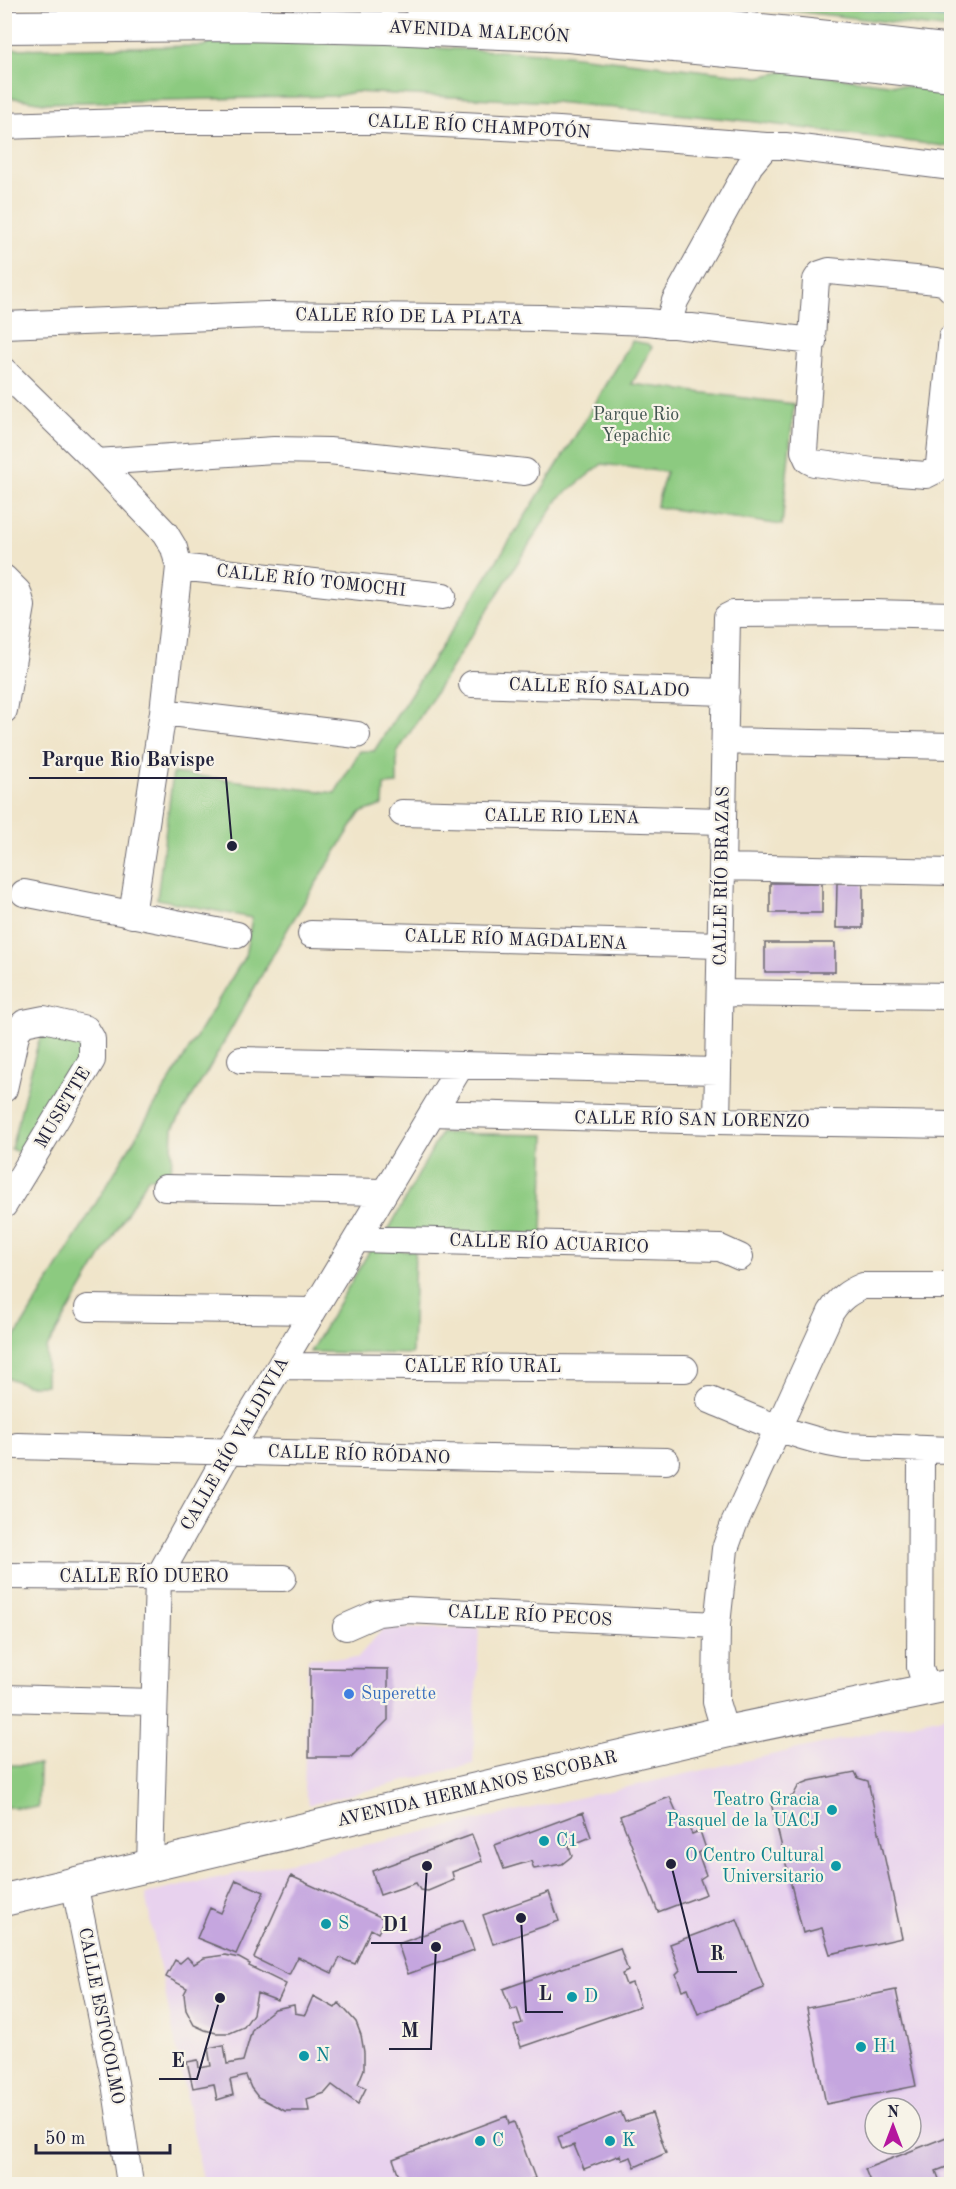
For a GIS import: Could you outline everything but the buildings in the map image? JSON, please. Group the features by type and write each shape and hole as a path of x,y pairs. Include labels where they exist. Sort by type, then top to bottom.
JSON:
{"main road":[{"name":"AVENIDA MALECÓN","path":"420,4 700,23 951,51"},
{"name":"AVENIDA MALECÓN","path":"4,27 231,25 386,28 557,36 844,62 951,75"},
{"name":"AVENIDA HERMANOS ESCOBAR","path":"4,1900 725,1732 939,1687"}],"street":[{"name":"CALLE RÍO CHAMPOTÓN","path":"4,126 155,121 383,121 559,130 785,146 951,167"},
{"path":"668,325 675,301 750,165 766,146"},
{"path":"951,289 937,281 829,271 820,274 816,280 804,452 808,460 814,463 873,471 926,475 936,470 939,464 951,336"},
{"name":"CALLE RÍO DE LA PLATA","path":"4,325 266,315 603,319 813,340"},
{"path":"4,371 97,462 165,533 174,548 179,567 164,712 132,915"},
{"path":"97,462 274,450 329,451 525,472"},
{"name":"CALLE RÍO TOMOCHI","path":"179,567 443,596"},
{"path":"4,578 18,592 22,606 8,668 4,710"},
{"name":"CALLE RÍO BRAZAS","path":"717,1121 727,617 733,614 951,615"},
{"name":"CALLE RÍO SALADO","path":"472,684 726,692"},
{"path":"164,712 357,735"},
{"path":"725,741 951,746"},
{"name":"CALLE RIO LENA","path":"402,813 723,821"},
{"path":"722,867 951,872"},
{"path":"24,893 237,935"},
{"name":"CALLE RÍO MAGDALENA","path":"311,934 720,945"},
{"path":"720,993 951,996"},
{"name":"MUSETTE","path":"4,1089 17,1031 24,1023 44,1019 86,1029 92,1039 92,1060 4,1205"},
{"path":"241,1060 718,1071"},
{"name":"CALLE RÍO VALDIVIA","path":"150,1865 158,1578 229,1451 461,1065"},
{"name":"CALLE RÍO SAN LORENZO","path":"432,1113 951,1125"},
{"path":"165,1188 384,1192"},
{"name":"CALLE RÍO ACUARICO","path":"357,1239 720,1248 740,1257"},
{"path":"725,1732 716,1702 717,1625 725,1549 734,1524 831,1311 850,1291 863,1286 951,1286"},
{"path":"88,1308 314,1311"},
{"name":"CALLE RÍO URAL","path":"280,1366 685,1369"},
{"path":"710,1400 830,1444 951,1450"},
{"name":"CALLE RÍO RÓDANO","path":"17,1446 666,1461"},
{"path":"914,1449 921,1462 920,1667 939,1687"},
{"name":"CALLE RÍO DUERO","path":"4,1576 283,1578"},
{"name":"CALLE RÍO PECOS","path":"346,1627 378,1613 407,1610 717,1625"},
{"path":"4,1698 154,1702"},
{"name":"CALLE ESTOCOLMO","path":"74,1883 115,2083 130,2184"}],"shaded area":[{"path":"479,1628 473,1764 309,1805 304,1789 308,1658 357,1658 383,1629"},
{"path":"951,1715 951,2184 204,2184 145,1894"}],"green space":[{"path":"741,5 951,5 951,29"},
{"path":"214,41 321,42 559,54 759,77 787,71 951,92 951,147 747,121 554,102 354,92 336,96 44,103 14,98 5,99 5,50 7,49 203,46"},
{"name":"Parque Rio Yepachic","path":"632,341 652,347 632,384 794,404 782,525 656,507 666,472 602,464 558,499 397,753 397,784 384,785 383,805 360,813 290,925 173,1128 171,1177 148,1178 46,1349 46,1385 27,1385 5,1377 5,1354 245,956 252,918 157,899 173,773 335,793 360,751 374,751 538,496"},
{"path":"48,1033 76,1040 82,1047 80,1062 20,1153 11,1149 38,1043 42,1036"},
{"path":"441,1133 545,1135 542,1234 388,1231"},
{"path":"370,1250 415,1251 412,1354 310,1352"},
{"path":"5,1765 39,1765 38,1808 5,1807"}],"water":[{"path":"833,5 951,5 951,19"}],"place":[{"name":"Parque Rio Bavispe","path":"232,846"},
{"name":"Superette","path":"349,1694"},
{"name":"Teatro Gracia Pasquel de la UACJ","path":"832,1810"},
{"name":"C1","path":"544,1841"},
{"name":"R","path":"671,1864"},
{"name":"D1","path":"427,1866"},
{"name":"O Centro Cultural Universitario","path":"836,1866"},
{"name":"L","path":"521,1918"},
{"name":"S","path":"326,1924"},
{"name":"M","path":"436,1947"},
{"name":"D","path":"572,1997"},
{"name":"E","path":"220,1998"},
{"name":"H1","path":"861,2047"},
{"name":"N","path":"304,2056"},
{"name":"C","path":"480,2141"},
{"name":"K","path":"610,2141"}]}
